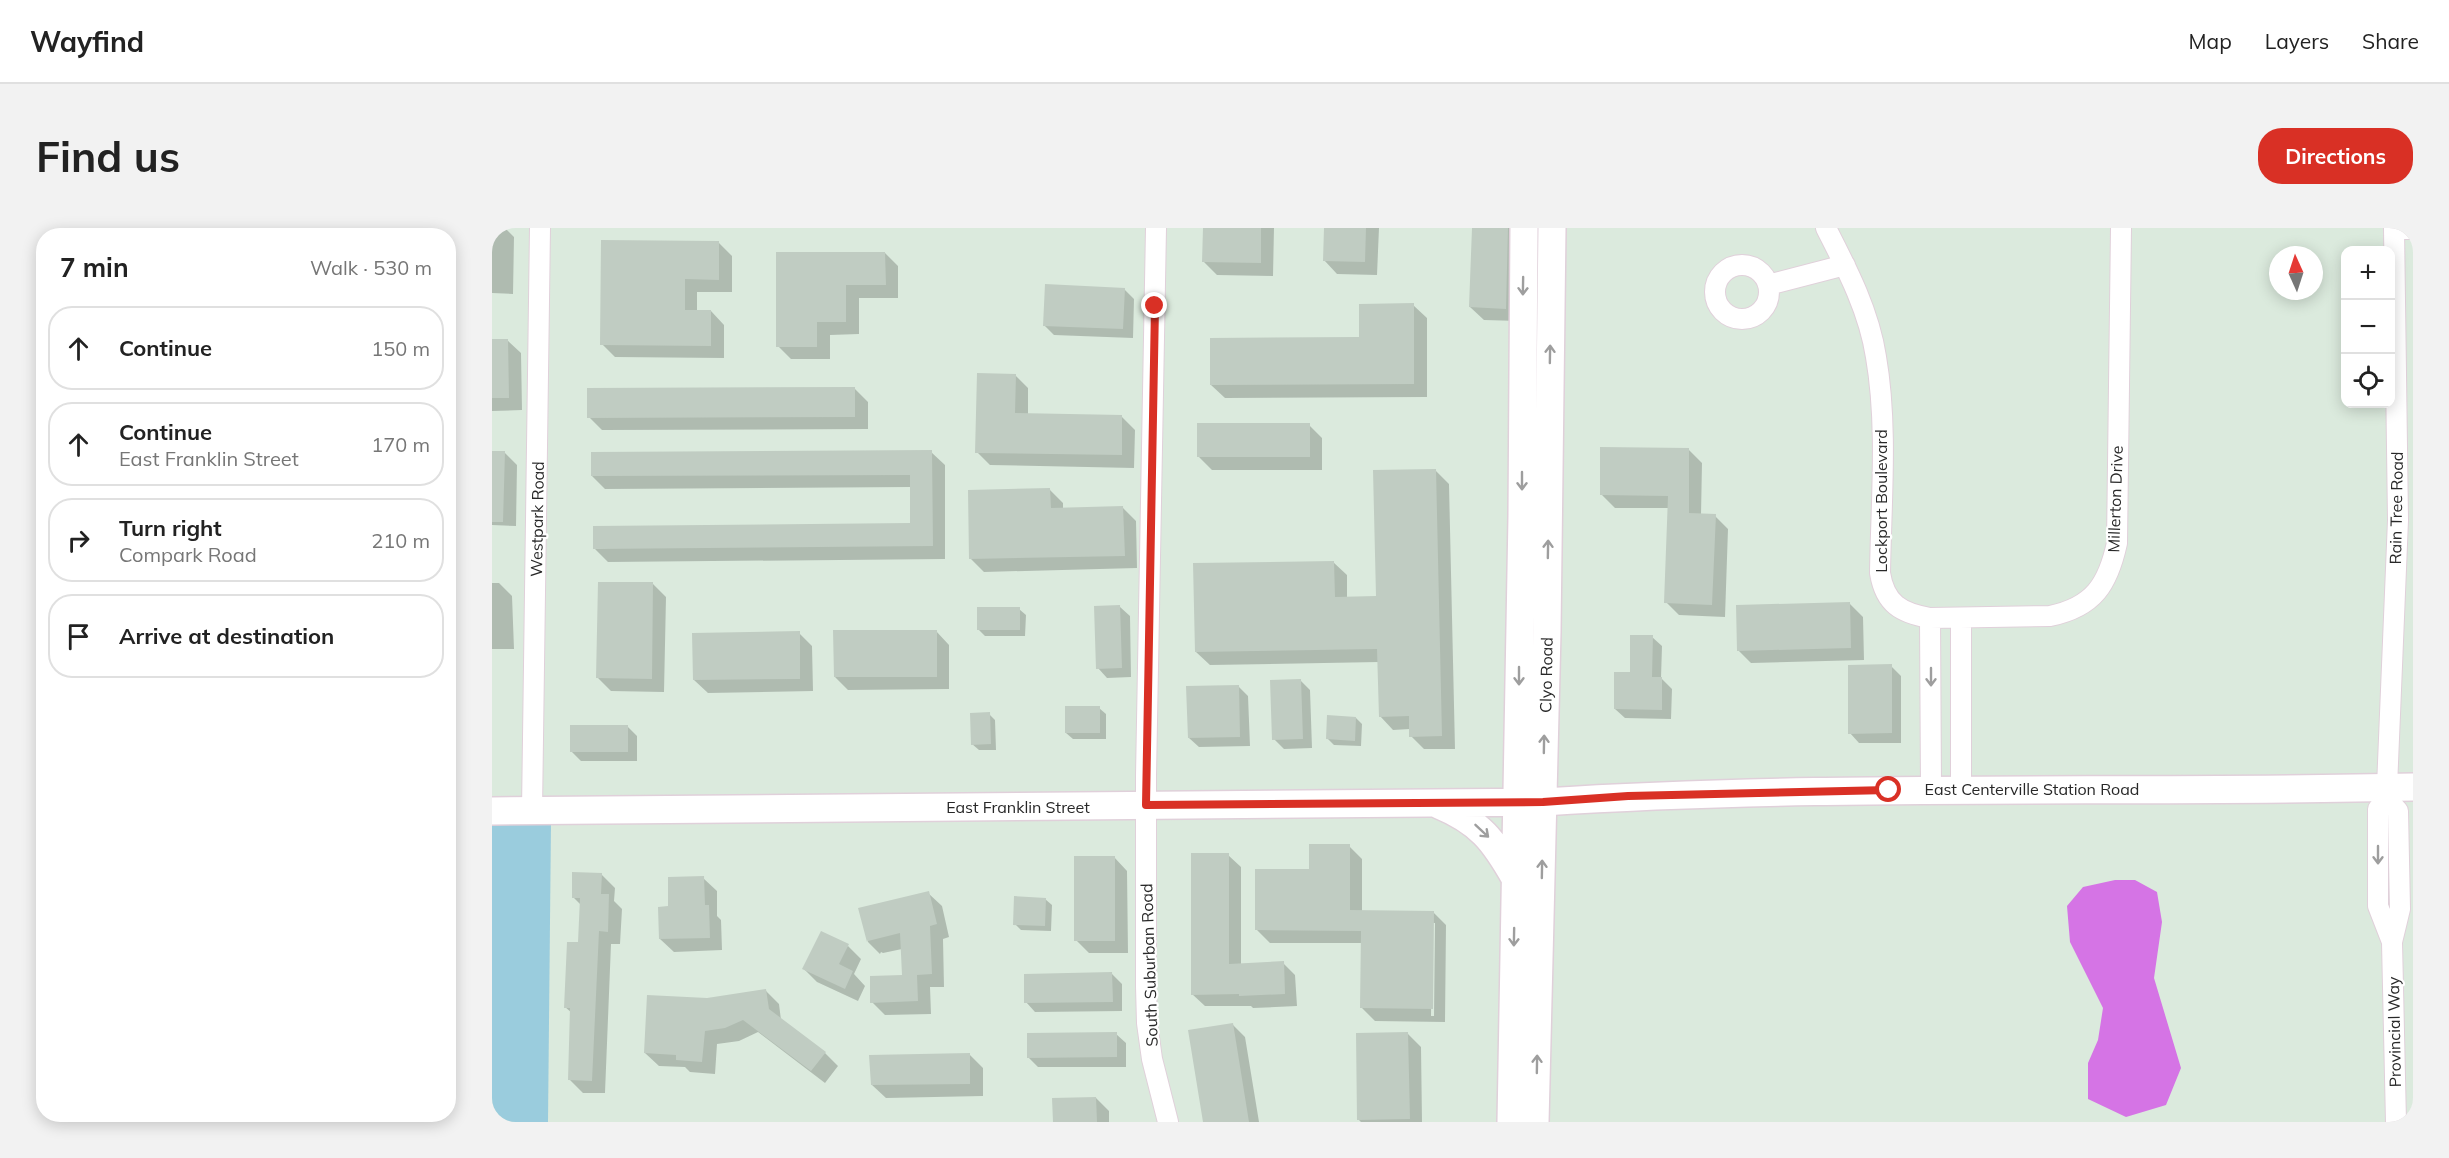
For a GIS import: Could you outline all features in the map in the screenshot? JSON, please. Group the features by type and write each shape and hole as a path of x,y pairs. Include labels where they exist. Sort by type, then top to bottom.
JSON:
{"street":[{"name":"Westpark Road","path":"532,811 540,228"},
{"name":"South Suburban Road","path":"1156,228 1146,805 1147,1023 1152,1059 1168,1122"},
{"name":"Clyo Road","path":"1524,228 1535,1122"},
{"name":"Clyo Road","path":"1511,1122 1516,879 1530,802 1552,228"},
{"name":"Lockport Boulevard","path":"1826,228 1845,265 1870,330 1876,355 1881,394 1880,573 1882,588 1886,596 1900,609 1912,615 1930,618"},
{"name":"Millerton Drive","path":"1930,618 2064,614 2095,595 2111,570 2117,543 2121,228"},
{"name":"Rain Tree Road","path":"2387,793 2405,520 2400,229"},
{"path":"1768,285 1845,265"},
{"path":"1930,618 1931,789"},
{"path":"1961,618 1961,789"},
{"name":"East Centerville Station Road","path":"1530,802 1628,796 1931,789 2387,793 2413,787"},
{"name":"Provincial Way","path":"2387,793 2398,811 2400,909 2392,942 2396,1122"},
{"path":"1432,802 1460,814 1482,829 1497,846 1516,879"},
{"name":"East Franklin Street","path":"492,811 1530,802"}],"shaded area":[{"path":"492,812 551,822 548,1122 492,1122"},
{"path":"2115,880 2135,880 2157,892 2162,922 2154,978 2181,1068 2166,1105 2126,1117 2088,1099 2088,1063 2098,1040 2103,1008 2070,942 2067,906 2083,887"}],"building":[{"path":"1203,228 1261,228 1261,263 1202,262"},
{"path":"1324,228 1366,228 1365,262 1323,261"},
{"path":"1472,228 1508,228 1506,309 1469,307"},
{"path":"601,240 719,241 719,280 685,279 685,310 711,310 711,346 600,345"},
{"path":"776,252 885,252 886,285 846,285 846,322 817,322 817,347 776,347"},
{"path":"1045,284 1125,288 1123,329 1043,326"},
{"path":"1414,303 1414,384 1210,385 1210,338 1359,337 1359,304"},
{"path":"492,339 508,339 509,398 492,398"},
{"path":"977,373 1016,374 1015,413 1122,415 1122,455 975,453"},
{"path":"855,387 855,417 587,418 587,388"},
{"path":"1197,423 1310,423 1310,457 1197,457"},
{"path":"1600,447 1689,448 1689,513 1716,514 1712,605 1664,603 1668,496 1600,495"},
{"path":"932,450 933,546 593,549 593,526 910,523 910,475 591,476 591,452"},
{"path":"492,451 505,451 503,522 492,522"},
{"path":"1436,469 1442,736 1409,737 1409,716 1379,717 1377,649 1195,652 1193,563 1334,561 1335,597 1376,596 1373,470"},
{"path":"1050,488 1051,508 1123,506 1125,556 969,559 968,490"},
{"path":"598,582 653,582 652,679 596,678"},
{"path":"1850,602 1851,648 1737,651 1736,605"},
{"path":"1120,605 1122,668 1096,669 1094,606"},
{"path":"977,607 1020,607 1020,630 977,630"},
{"path":"833,630 937,630 937,677 834,677"},
{"path":"800,631 800,679 693,680 692,633"},
{"path":"1630,635 1653,635 1652,677 1662,677 1662,710 1614,709 1614,672 1630,672"},
{"path":"1892,664 1892,733 1848,734 1848,665"},
{"path":"1301,679 1303,739 1272,740 1270,680"},
{"path":"1239,685 1240,737 1188,738 1186,686"},
{"path":"1065,706 1100,706 1100,733 1065,733"},
{"path":"990,712 991,744 971,745 970,713"},
{"path":"1327,715 1356,717 1355,741 1326,739"},
{"path":"570,725 628,725 628,752 570,752"},
{"path":"1309,844 1350,844 1350,910 1434,911 1433,1009 1360,1008 1361,931 1255,930 1255,869 1309,869"},
{"path":"1191,853 1229,853 1229,964 1284,961 1285,994 1191,995"},
{"path":"1074,856 1115,856 1115,941 1074,941"},
{"path":"572,872 602,873 601,894 609,894 608,932 599,931 592,1081 568,1080 570,1008 564,1008 567,942 578,942 580,898 572,898"},
{"path":"704,876 705,905 709,905 710,938 659,939 658,907 668,906 668,877"},
{"path":"929,891 937,924 930,926 932,974 917,975 918,1001 870,1003 870,976 902,975 900,933 868,941 868,939 867,942 858,908"},
{"path":"1014,896 1046,898 1045,926 1013,925"},
{"path":"821,931 849,944 839,964 853,971 845,989 802,969"},
{"path":"1112,972 1113,1002 1024,1003 1024,974"},
{"path":"766,989 769,1009 826,1052 811,1071 743,1020 725,1028 705,1031 702,1062 676,1060 676,1055 644,1053 647,995 707,998"},
{"path":"1233,1023 1249,1122 1203,1122 1188,1030"},
{"path":"1117,1032 1117,1057 1027,1058 1027,1033"},
{"path":"1408,1032 1410,1119 1357,1120 1356,1033"},
{"path":"970,1053 970,1084 871,1085 869,1055"},
{"path":"1096,1097 1097,1122 1053,1122 1052,1098"}],"route":[{"path":"1155,306 1146,805 1543,802 1628,796 1889,790"}]}
